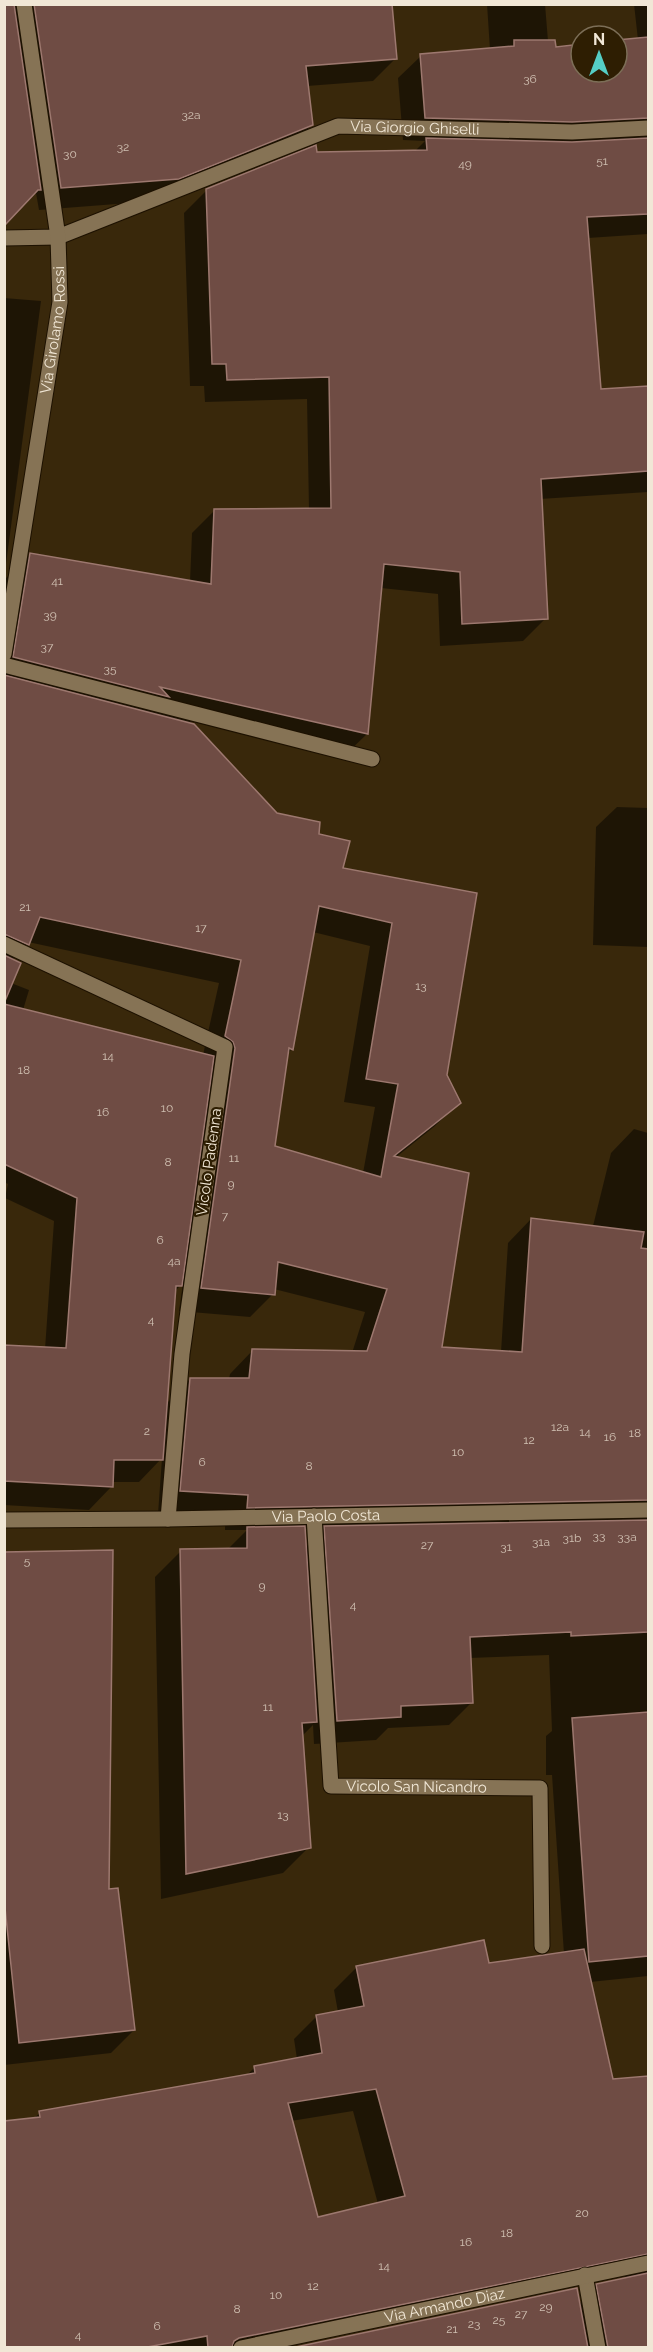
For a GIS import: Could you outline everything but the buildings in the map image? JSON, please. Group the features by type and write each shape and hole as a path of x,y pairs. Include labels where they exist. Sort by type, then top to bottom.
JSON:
{"street":[{"name":"Via Girolamo Rossi","path":"4,654 60,302 58,237 24,4"},
{"name":"Via Giorgio Ghiselli","path":"58,237 338,126 572,132 648,128"},
{"path":"4,238 58,237"},
{"path":"4,665 372,759"},
{"name":"Vicolo Padenna","path":"4,944 225,1047 182,1354 168,1520"},
{"name":"Via Paolo Costa","path":"4,1520 168,1520 648,1510"},
{"name":"Vicolo San Nicandro","path":"314,1516 331,1786 540,1788 542,1947"},
{"name":"Via Armando Diaz","path":"241,2348 648,2262"},
{"path":"585,2276 598,2348"}]}
